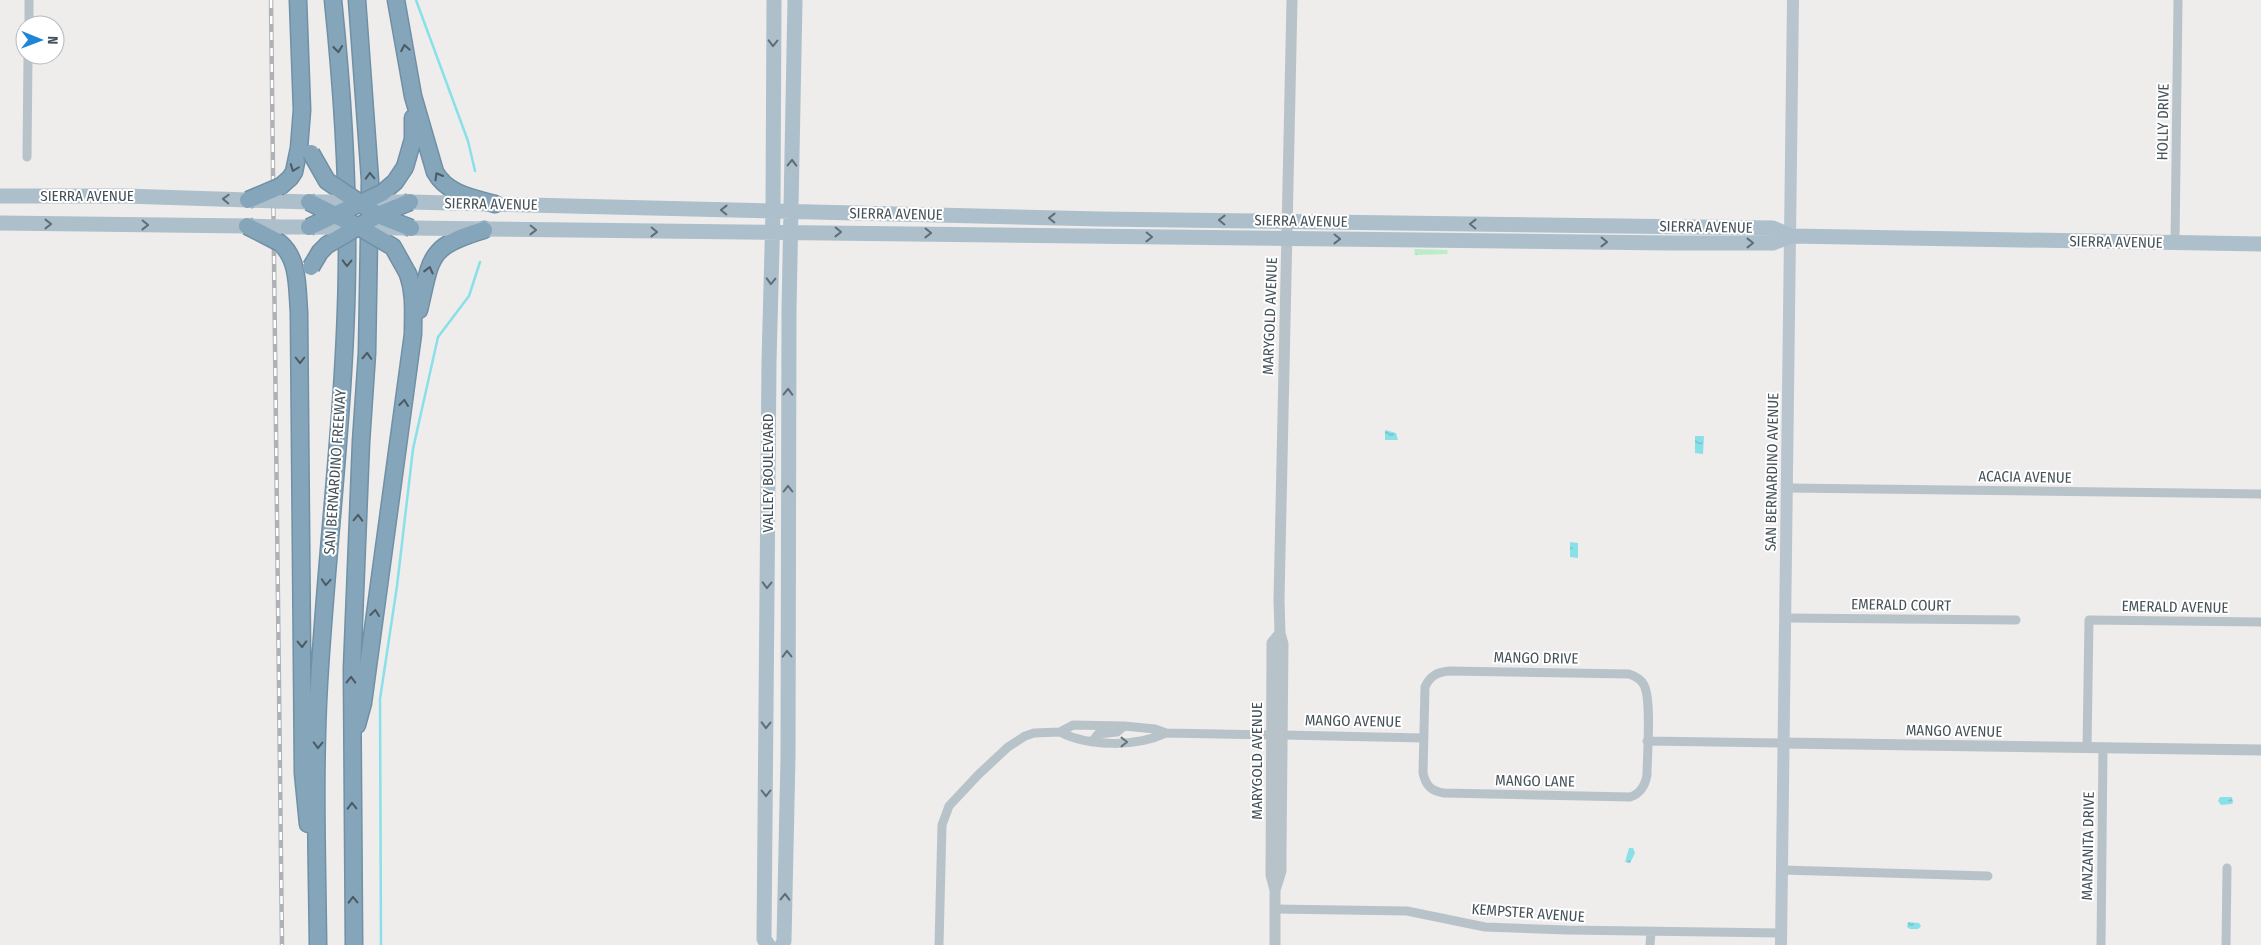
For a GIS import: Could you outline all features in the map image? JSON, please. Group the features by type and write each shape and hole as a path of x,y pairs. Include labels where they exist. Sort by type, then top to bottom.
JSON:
{"highway":[{"path":"248,200 279,193 290,178 296,165 302,110 298,0"},
{"name":"SAN BERNARDINO FREEWAY","path":"318,943 318,686 343,361 347,262 346,158 341,74 333,0"},
{"name":"SAN BERNARDINO FREEWAY","path":"354,945 351,747 352,660 370,264 370,180 357,0"},
{"path":"396,0 413,96 434,172 440,182 463,194 496,204"},
{"path":"309,227 359,202 382,193 395,182 405,167 413,139 413,96"},
{"path":"302,110 311,153 327,181 378,215 410,228"},
{"path":"309,202 336,214 393,247 408,274 414,301 413,334 363,703 351,747"},
{"path":"300,312 311,267 326,245 378,215 410,202"},
{"path":"247,226 279,235 294,264 300,312 303,773 318,943"},
{"path":"413,334 432,258 455,238 484,230"}],"main road":[{"name":"VALLEY BOULEVARD","path":"768,945 764,938 768,362 773,210 774,0"},
{"name":"VALLEY BOULEVARD","path":"782,945 784,932 788,723 787,572 790,231 795,0"},
{"name":"SAN BERNARDINO AVENUE","path":"1781,939 1794,0"},
{"name":"SIERRA AVENUE","path":"279,193 309,202 410,202 1288,221 1773,228 1791,236"},
{"name":"SIERRA AVENUE","path":"0,196 125,196 248,200"},
{"name":"SIERRA AVENUE","path":"0,223 247,226"},
{"path":"1509,241 1509,234 1511,232 1575,232 1598,225"},
{"name":"SIERRA AVENUE","path":"279,235 309,227 359,227 484,230 790,231 1288,239 1773,243 1791,236 2261,244"},
{"path":"767,656 774,668 775,683 788,723"}],"street":[{"path":"28,15 29,0"},
{"name":"MARYGOLD AVENUE","path":"1275,890 1281,871 1283,644 1280,633 1283,363 1288,239 1292,0"},
{"name":"HOLLY DRIVE","path":"2175,244 2178,0"},
{"path":"28,65 28,157"},
{"name":"ACACIA AVENUE","path":"1788,488 2261,494"},
{"name":"EMERALD COURT","path":"1786,618 2016,620"},
{"name":"EMERALD AVENUE","path":"2087,748 2089,620 2261,622"},
{"path":"1280,633 1278,708 1270,735 1277,757 1276,833 1281,852"},
{"name":"MANGO DRIVE","path":"1424,738 1425,690 1430,679 1440,672 1491,671 1633,676 1641,680 1646,690 1647,741"},
{"path":"939,945 940,834 944,815 949,806 978,775 1017,741 1034,733 1060,732 1073,725 1124,726 1156,729 1166,733 1270,735"},
{"path":"1092,742 1098,734 1118,732 1124,726"},
{"path":"1060,732 1073,739 1092,742 1133,742 1156,738 1166,733"},
{"name":"MARYGOLD AVENUE","path":"1270,735 1275,945"},
{"name":"MANGO AVENUE","path":"1282,735 1424,738"},
{"name":"MANGO LANE","path":"1424,738 1425,780 1427,786 1439,792 1620,796 1634,796 1645,784 1647,775 1647,741"},
{"name":"MANGO AVENUE","path":"1647,741 2261,750"},
{"name":"MANZANITA DRIVE","path":"2101,945 2103,748"},
{"path":"2226,945 2227,868"},
{"path":"1782,870 1988,876"},
{"name":"KEMPSTER AVENUE","path":"1275,909 1407,911 1485,927 1651,932 1781,939"},
{"path":"1650,945 1651,932"}],"green space":[{"path":"1414,249 1448,250 1447,254 1415,255"}],"water":[{"path":"1385,430 1396,433 1398,440 1385,440"},
{"path":"1695,436 1704,436 1703,454 1695,453"},
{"path":"1570,542 1578,543 1578,558 1570,557"},
{"path":"2220,797 2232,797 2233,803 2221,805 2218,801"},
{"path":"1629,848 1633,848 1635,853 1630,863 1625,862"},
{"path":"1908,922 1919,923 1921,926 1918,929 1910,929 1907,927"}],"waterway":[{"path":"416,0 468,141 475,171"},
{"path":"381,945 380,699 397,586 413,449 438,337 469,296 480,262"}],"railway":[{"path":"271,0 282,945"}]}
